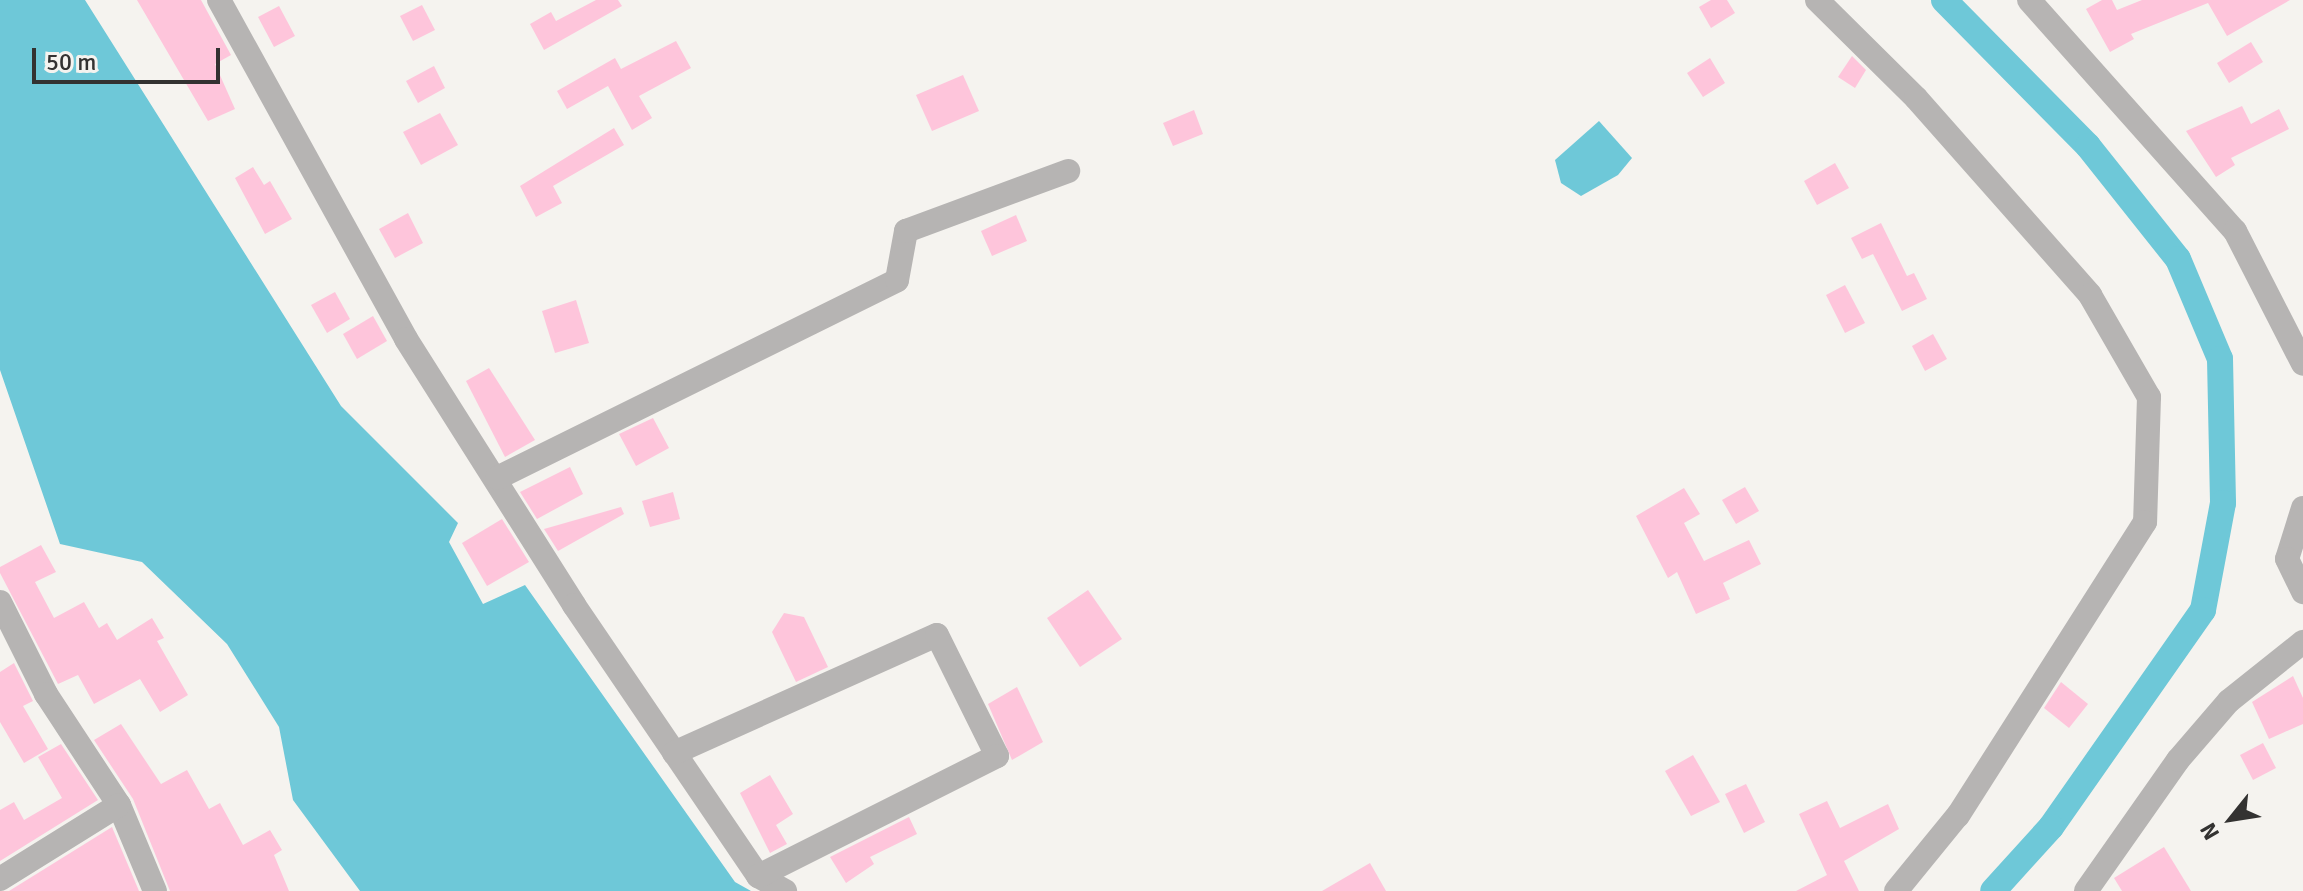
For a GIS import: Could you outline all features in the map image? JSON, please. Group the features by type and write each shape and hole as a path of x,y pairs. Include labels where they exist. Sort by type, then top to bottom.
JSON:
{"street":[{"path":"219,0 369,275 497,478 674,753 758,876 785,891"},
{"path":"1817,0 1916,98 2090,295 2149,397 2145,522 1958,815 1896,891"},
{"path":"2029,0 2235,231 2303,364"},
{"path":"497,478 897,280 906,231 1068,171"},
{"path":"2303,508 2287,559 2303,592"},
{"path":"3,619 46,694 119,805 155,891"},
{"path":"674,753 937,635 997,756 758,876"},
{"path":"2086,891 2229,701 2303,642"},
{"path":"0,879 119,805"}],"water":[{"path":"0,0 85,0 341,406 458,523 449,542 483,604 525,585 735,882 751,891 360,891 293,800 279,727 227,644 142,562 60,544 0,370"},
{"path":"1599,121 1632,158 1618,175 1581,196 1561,183 1555,160"}],"building":[{"path":"137,0 201,0 231,55 215,64 235,109 208,121"},
{"path":"596,0 618,0 622,6 544,50 530,24 551,12 556,21"},
{"path":"1711,0 1727,0 1735,13 1711,28 1699,7"},
{"path":"2102,0 2112,0 2117,10 2142,0 2290,0 2227,36 2208,3 2131,34 2134,39 2110,52 2086,9"},
{"path":"422,5 435,30 413,41 400,16"},
{"path":"279,6 295,36 274,47 258,17"},
{"path":"676,41 691,68 639,96 652,118 632,130 608,86 567,109 557,91 615,58 621,69"},
{"path":"2251,42 2263,62 2229,83 2217,63"},
{"path":"1852,56 1866,70 1855,88 1838,77"},
{"path":"1710,58 1725,83 1703,97 1687,73"},
{"path":"434,66 445,88 418,103 406,81"},
{"path":"963,75 979,111 932,131 916,95"},
{"path":"2242,106 2251,124 2279,109 2289,129 2231,158 2235,165 2216,177 2186,131"},
{"path":"1194,110 1203,134 1173,146 1163,123"},
{"path":"440,113 458,145 421,165 403,132"},
{"path":"614,128 624,145 553,186 562,203 536,217 520,186"},
{"path":"1835,163 1849,188 1817,205 1804,181"},
{"path":"253,167 264,185 270,181 292,219 265,234 235,178"},
{"path":"408,213 423,243 395,258 379,229"},
{"path":"1016,215 1027,241 992,256 981,231"},
{"path":"1881,223 1907,276 1914,273 1927,299 1902,311 1873,254 1862,259 1851,238"},
{"path":"1845,285 1865,323 1845,333 1826,295"},
{"path":"335,292 350,319 327,333 311,305"},
{"path":"576,300 589,343 555,353 542,311"},
{"path":"373,316 387,341 357,359 343,334"},
{"path":"1933,334 1947,359 1925,371 1912,346"},
{"path":"489,368 535,440 505,457 466,381"},
{"path":"653,418 669,448 636,466 619,434"},
{"path":"570,467 583,494 537,519 520,492"},
{"path":"1745,487 1759,511 1736,524 1722,500"},
{"path":"1684,488 1700,514 1684,523 1704,561 1749,540 1761,564 1723,583 1730,599 1696,614 1677,572 1668,578 1636,516"},
{"path":"673,492 680,519 650,527 642,501"},
{"path":"621,507 624,514 558,551 544,529"},
{"path":"502,519 529,562 487,586 462,543"},
{"path":"41,545 56,572 35,582 54,618 84,602 99,628 107,623 117,640 152,618 164,638 157,641 188,695 160,712 140,679 94,704 78,675 58,684 0,573 0,567"},
{"path":"1088,590 1122,639 1080,667 1047,618"},
{"path":"784,613 804,617 828,667 796,682 772,632"},
{"path":"14,663 33,701 23,706 48,749 24,763 0,722 0,672"},
{"path":"2293,676 2303,698 2303,724 2269,739 2252,702"},
{"path":"2061,682 2088,704 2069,728 2044,708"},
{"path":"1017,687 1043,742 1012,760 988,704"},
{"path":"121,724 161,784 187,770 209,809 220,803 243,845 270,830 282,850 274,855 289,891 170,891 133,799 94,740"},
{"path":"2263,743 2276,768 2253,780 2240,755"},
{"path":"61,744 98,800 0,861 0,810 14,802 24,820 62,798 38,757"},
{"path":"1693,755 1720,802 1691,816 1665,771"},
{"path":"770,775 793,814 776,825 787,844 770,853 740,793"},
{"path":"1746,784 1765,822 1744,833 1725,794"},
{"path":"1827,801 1840,828 1888,804 1899,829 1844,861 1859,891 1796,891 1827,875 1799,814"},
{"path":"909,817 917,834 870,857 874,864 846,883 830,857"},
{"path":"112,827 139,891 9,891"},
{"path":"2164,847 2191,891 2122,891 2114,878"},
{"path":"1370,863 1386,891 1322,891"}],"waterway":[{"path":"1944,0 2088,146 2178,259 2220,359 2223,503 2203,610 2051,827 1993,891"}]}
